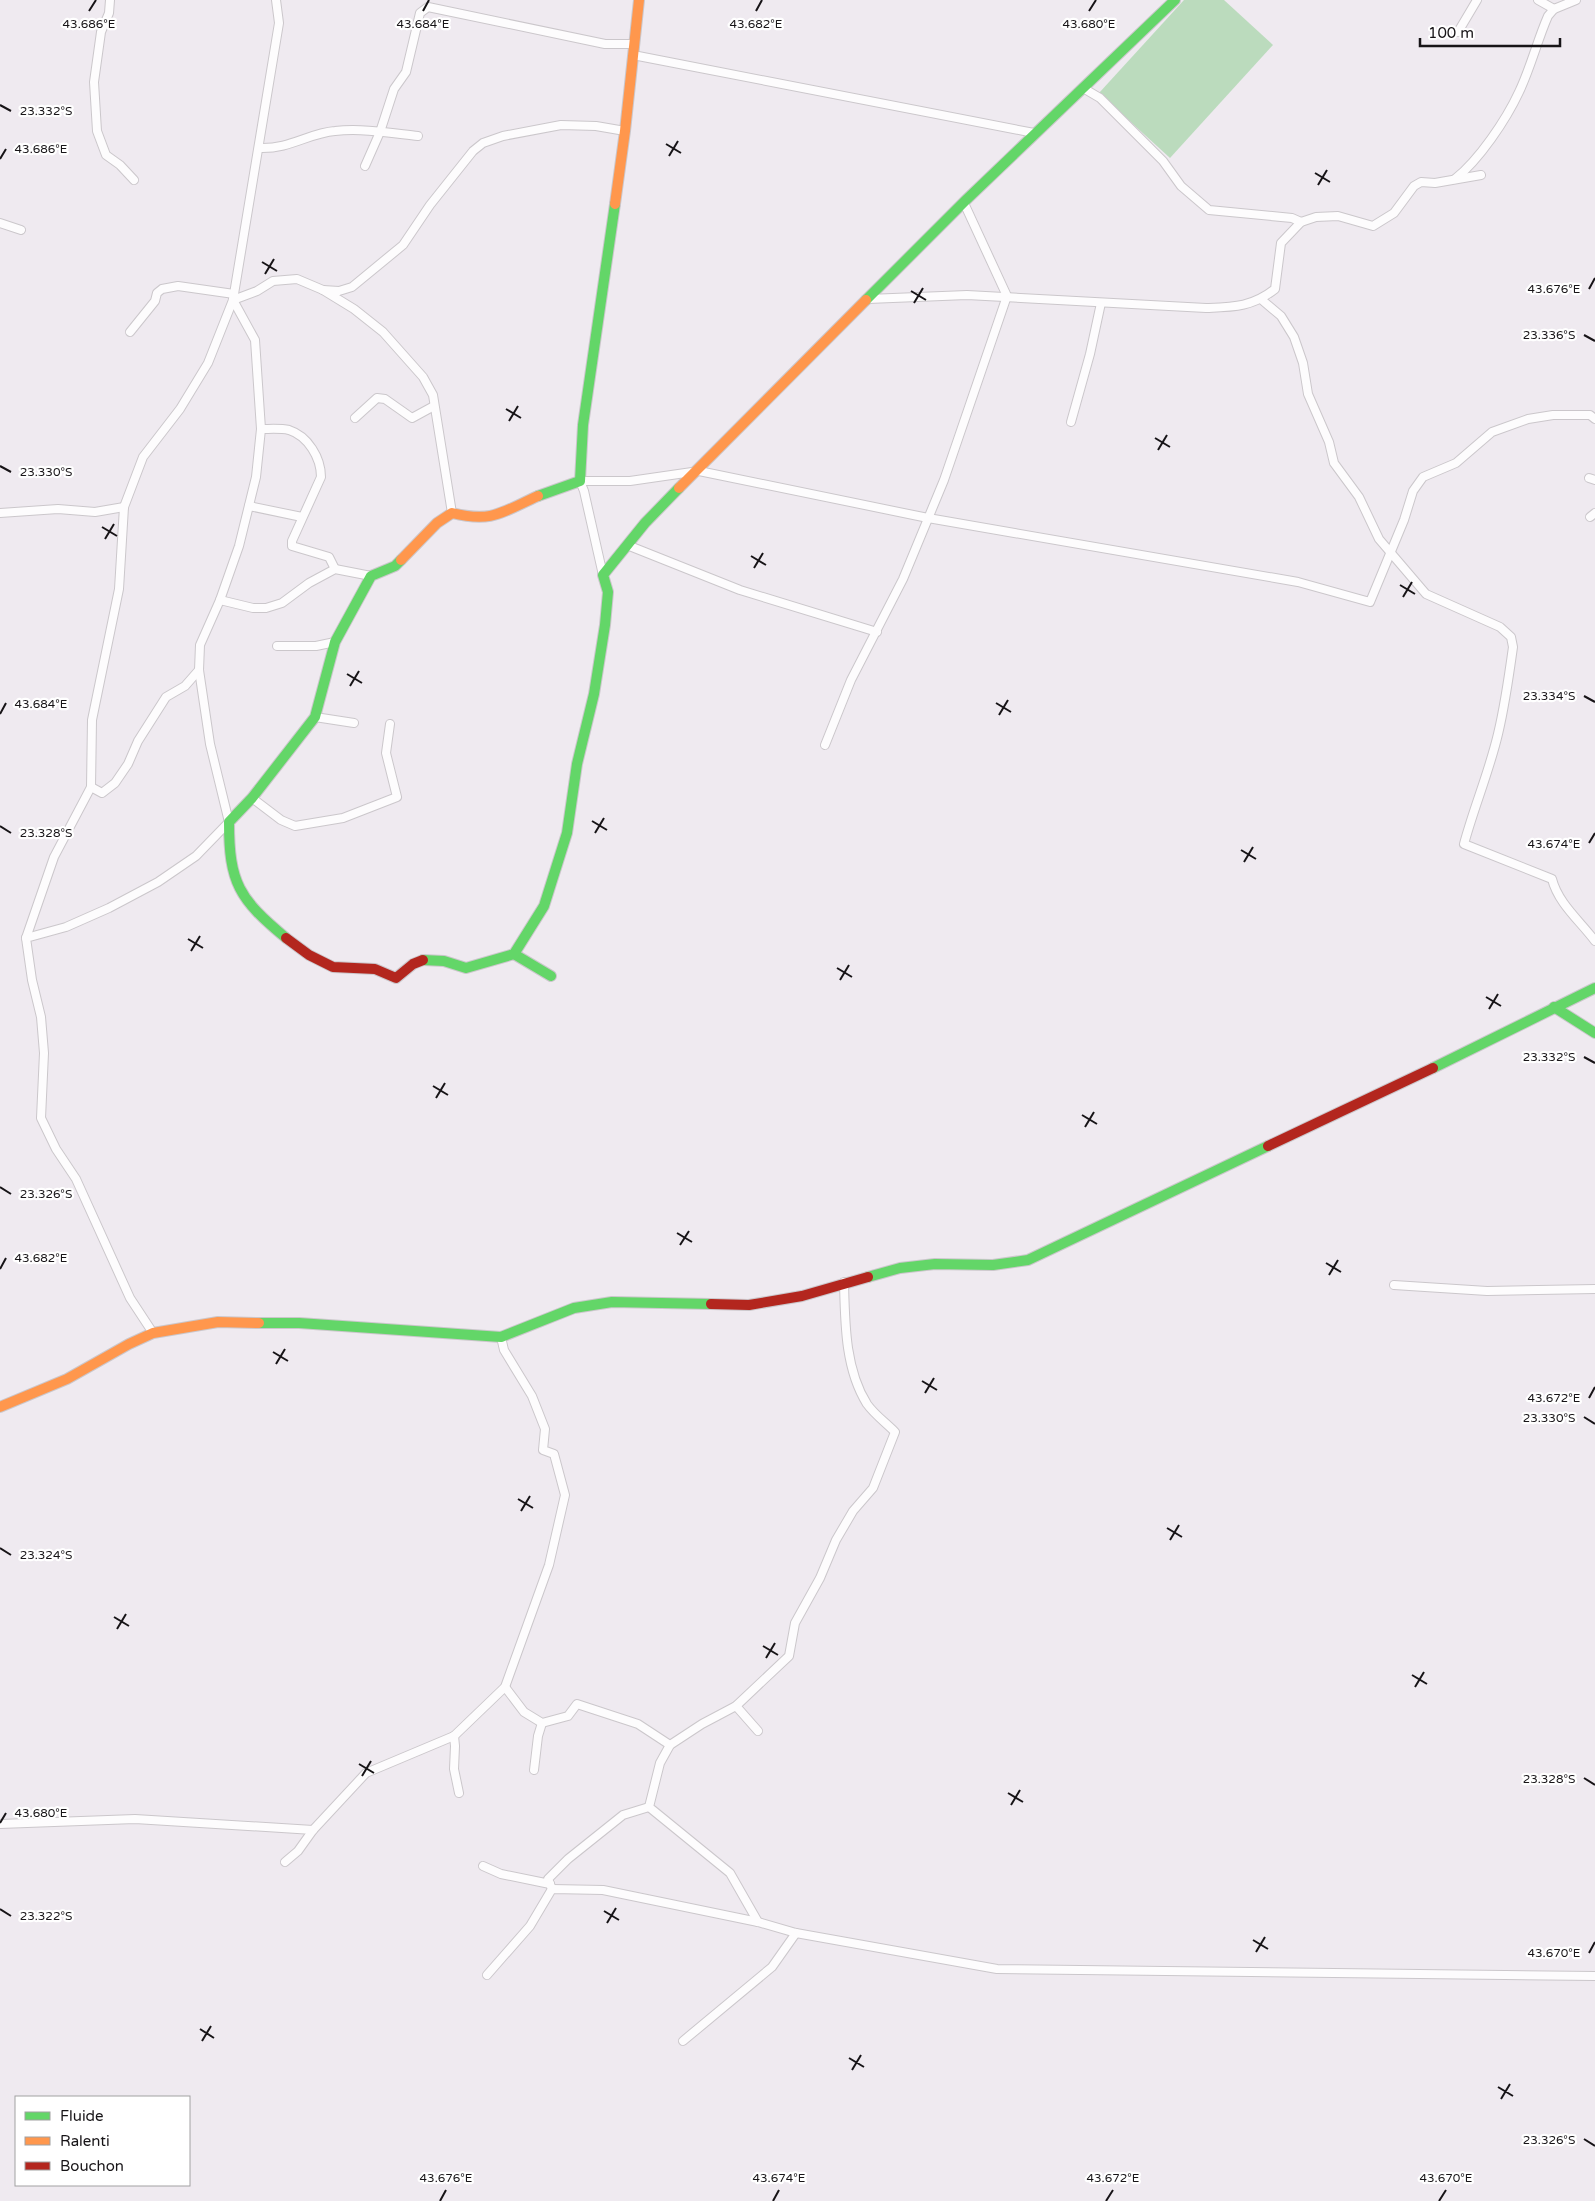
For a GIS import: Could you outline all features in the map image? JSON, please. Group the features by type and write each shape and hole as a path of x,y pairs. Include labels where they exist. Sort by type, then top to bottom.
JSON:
{"street":[{"path":"110,0 109,13 101,32 94,82 97,131 106,155 120,165 134,180"},
{"path":"153,1333 130,1298 76,1179 56,1149 41,1118 44,1054 41,1017 32,980 26,938 54,857 91,787 92,720 119,589 124,507 143,457 180,409 208,363 233,297 280,23 276,0"},
{"path":"233,297 255,340 260,429 256,477 239,546 220,600 200,645 199,670 210,744 229,822 230,855 236,884 254,910 295,945 332,967 378,969 396,978 413,964 424,960 444,961 466,968 514,954 544,906 567,833 576,764 594,694 605,625 608,592 602,575 584,491 580,481 583,425 625,131 639,0"},
{"path":"602,575 645,524 700,471 964,202 1174,0"},
{"path":"1458,32 1477,0"},
{"path":"1538,0 1554,9"},
{"path":"1453,180 1462,172 1508,113 1520,92 1546,21 1554,9 1576,0"},
{"path":"365,166 380,132 394,89 406,72 420,12 428,7 1034,133"},
{"path":"1083,88 1100,98 1163,161 1181,186 1209,210 1292,218 1301,222"},
{"path":"322,290 339,291 352,287 403,245 430,205 473,151 483,143 503,136 561,125 596,126 625,131"},
{"path":"260,148 276,149 335,130 418,136"},
{"path":"868,299 967,295 1206,308 1240,306 1262,300 1276,289 1281,243 1301,222 1316,217 1338,216 1373,226 1394,213 1414,186 1420,182 1435,183 1481,175"},
{"path":"825,745 851,680 903,578 944,480 1007,296 964,202"},
{"path":"0,223 21,230"},
{"path":"130,332 155,301 157,293 162,289 178,286 233,297 257,291 273,281 297,279 322,290 354,309 383,332 404,352 423,377 433,395 448,478 452,513"},
{"path":"1262,300 1280,316 1294,337 1303,363 1308,394 1329,442 1334,463 1359,497 1379,539 1426,594 1500,627 1511,637 1513,647 1498,734 1464,844 1552,879 1555,890 1563,902 1595,941"},
{"path":"1071,422 1090,354 1101,303"},
{"path":"355,418 377,398 385,399 412,418 434,406"},
{"path":"220,600 253,608 266,608 282,603 309,583 335,569 370,576 395,566 437,523 452,513 470,518 496,517 536,496 580,481 630,481 700,471 928,518 1298,582 1370,602 1413,491 1423,477 1456,463 1492,432 1528,419 1553,415 1590,415 1595,419"},
{"path":"260,429 291,430 302,437 313,450 321,466 321,477 302,518 292,546 329,557 335,569"},
{"path":"249,506 302,518"},
{"path":"0,513 58,510 95,512 124,507"},
{"path":"627,545 740,590 877,632"},
{"path":"26,938 66,926 109,908 158,882 196,856 252,798 315,717 335,642 370,576"},
{"path":"277,646 316,646 335,642"},
{"path":"91,787 102,793 115,783 128,764 138,741 166,696 184,686 199,670"},
{"path":"315,717 354,723"},
{"path":"252,798 280,820 295,826 342,818 397,797 386,753 390,724"},
{"path":"514,954 551,976"},
{"path":"0,1407 67,1379 129,1344 153,1333 218,1322 299,1323 501,1337 574,1308 612,1302 749,1305 802,1296 844,1282 900,1268 935,1264 993,1265 1028,1260 1514,1030 1554,1007 1595,988"},
{"path":"1554,1007 1595,1033"},
{"path":"649,1807 660,1763 670,1745 702,1724 736,1706 789,1656 795,1623 820,1578 836,1540 853,1511 873,1488 895,1432 868,1405 852,1374 845,1313 844,1282"},
{"path":"1394,1285 1487,1291 1595,1288"},
{"path":"285,1862 298,1851 313,1830 366,1773 454,1736 506,1687 549,1565 565,1495 554,1454 543,1450 545,1429 532,1396 504,1350 501,1337"},
{"path":"506,1687 524,1712 542,1723 568,1716 577,1704 638,1724 670,1745"},
{"path":"736,1706 758,1731"},
{"path":"534,1770 538,1736 542,1723"},
{"path":"454,1736 454,1769 459,1793"},
{"path":"551,1886 548,1879 568,1859 623,1814 649,1807"},
{"path":"649,1807 730,1873 758,1922"},
{"path":"0,1824 135,1819 313,1830"},
{"path":"483,1866 500,1874 551,1886 603,1890 758,1922 796,1933 997,1969 1595,1976"},
{"path":"487,1975 530,1926 551,1886"},
{"path":"683,2041 772,1967 796,1933"}],"green space":[{"path":"1184,0 1224,0 1273,45 1170,158 1099,93"}],"traffic: fast":[{"path":"866,300 966,200 1175,0"},
{"path":"538,496 580,481 583,425 615,204"},
{"path":"423,960 444,961 466,968 514,954 544,906 567,833 577,764 594,694 605,625 608,592 603,575 645,523 679,488"},
{"path":"286,938 257,912 240,888 231,860 229,822 252,798 315,717 335,642 371,576 395,566 401,560"},
{"path":"514,954 551,976"},
{"path":"1433,1068 1595,988"},
{"path":"1554,1007 1595,1033"},
{"path":"868,1277 900,1268 935,1264 993,1265 1028,1260 1268,1146"},
{"path":"259,1323 299,1323 501,1337 574,1308 612,1302 711,1304"}],"traffic: slow":[{"path":"615,204 639,0"},
{"path":"679,488 866,300"},
{"path":"401,560 437,523 452,513 466,516 488,516 506,511 538,496"},
{"path":"0,1407 67,1379 129,1344 153,1333 218,1322 259,1323"}],"traffic: jam":[{"path":"286,938 309,955 333,967 375,969 396,978 413,964 423,960"},
{"path":"1268,1146 1433,1068"},
{"path":"711,1304 749,1305 802,1296 868,1277"}]}
